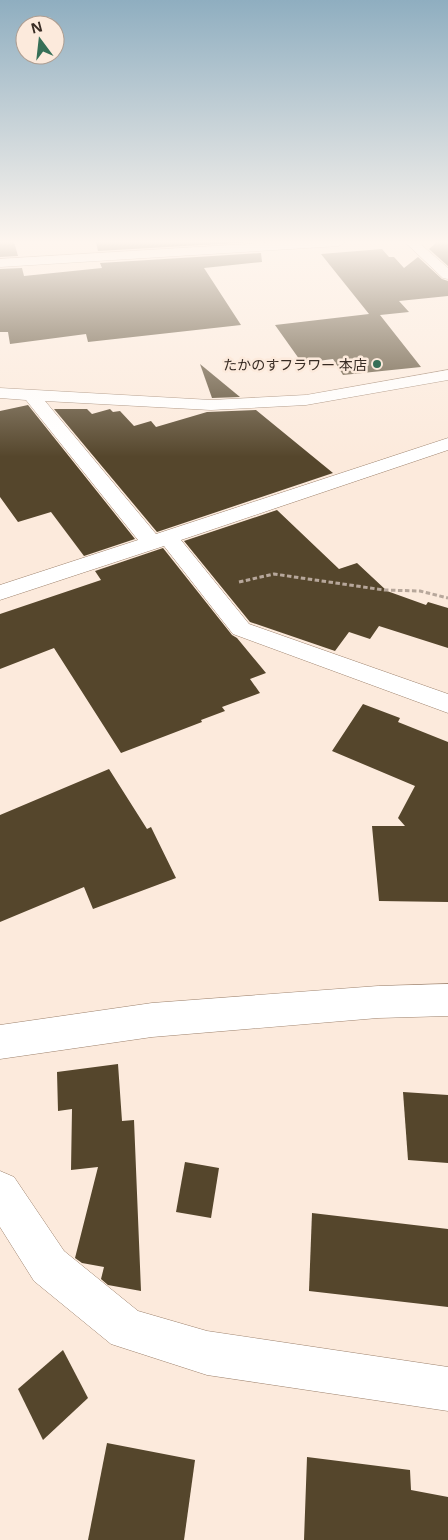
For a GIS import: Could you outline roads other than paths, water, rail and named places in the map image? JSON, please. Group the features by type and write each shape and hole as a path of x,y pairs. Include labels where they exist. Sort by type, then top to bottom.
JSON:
{"street":[{"path":"0,393 212,405 306,400 448,374"},
{"path":"32,396 161,541 210,590 241,629 448,704"},
{"path":"0,593 448,444"},
{"path":"0,1042 152,1020 378,1002 448,1000"},
{"path":"0,1191 49,1266 126,1330 208,1353 448,1389"}],"place":[{"name":"たかのすフラワー 本店","path":"377,364"}]}
